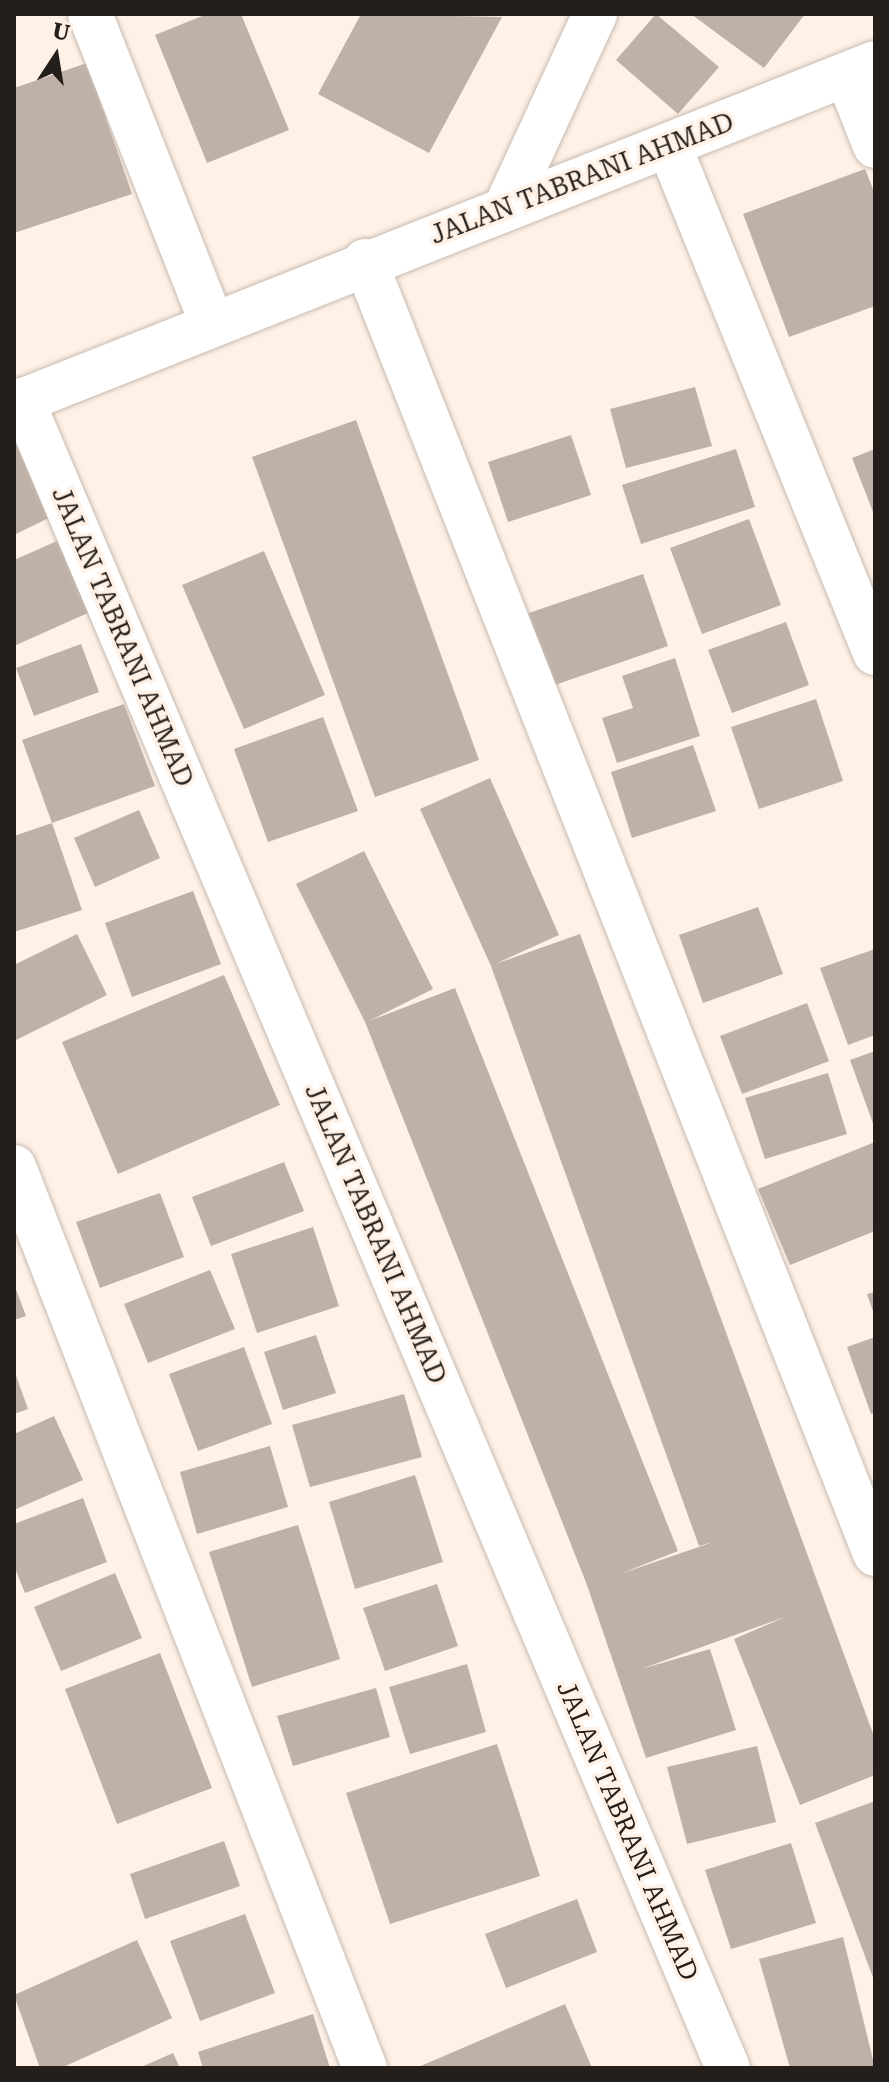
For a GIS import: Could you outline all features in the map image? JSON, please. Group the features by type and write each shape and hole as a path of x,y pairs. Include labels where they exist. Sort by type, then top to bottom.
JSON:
{"street":[{"path":"90,14 212,323"},
{"path":"505,209 584,21"},
{"path":"861,69 875,146"},
{"name":"JALAN TABRANI AHMAD","path":"717,2065 18,402 365,261 670,148 861,69"},
{"path":"670,148 875,653"},
{"path":"365,261 875,1554"},
{"path":"14,1167 365,2068"}],"building":[{"path":"207,14 241,14 289,130 207,163 155,35"},
{"path":"361,14 502,17 429,153 318,94"},
{"path":"656,14 719,67 678,114 616,60"},
{"path":"691,14 805,14 764,68"},
{"path":"87,63 132,194 14,233 14,88"},
{"path":"865,169 875,194 875,306 789,337 743,214"},
{"path":"695,387 712,446 626,468 610,409"},
{"path":"356,420 479,760 375,797 252,457"},
{"path":"571,435 591,495 508,522 488,462"},
{"path":"14,436 65,510 14,535"},
{"path":"736,449 755,507 641,544 622,485"},
{"path":"875,449 875,517 852,458"},
{"path":"749,519 781,605 702,634 670,548"},
{"path":"57,541 90,612 14,646 14,560"},
{"path":"264,551 325,695 244,729 182,585"},
{"path":"643,574 668,646 549,687 523,615"},
{"path":"786,622 809,685 732,713 708,650"},
{"path":"81,644 99,692 34,716 16,668"},
{"path":"675,658 700,736 617,763 602,718 633,708 622,676"},
{"path":"816,699 843,781 759,809 731,727"},
{"path":"124,704 155,786 52,823 22,740"},
{"path":"323,717 358,811 268,842 234,749"},
{"path":"693,745 716,811 632,838 611,772"},
{"path":"490,778 559,935 495,964 580,934 875,1739 875,1775 800,1805 734,1639 785,1617 641,1669 710,1649 736,1730 646,1758 587,1585 365,1022 296,884 364,851 433,989 369,1021 455,988 678,1551 620,1574 716,1541 699,1546 491,966 420,809"},
{"path":"139,810 160,858 95,887 74,838"},
{"path":"52,823 82,910 14,932 14,836"},
{"path":"193,891 221,964 132,997 105,923"},
{"path":"758,907 783,974 703,1003 679,935"},
{"path":"77,934 107,995 14,1041 14,965"},
{"path":"875,949 875,1035 848,1045 820,968"},
{"path":"224,975 280,1105 118,1174 62,1042"},
{"path":"807,1003 829,1061 742,1094 720,1036"},
{"path":"875,1051 875,1129 850,1060"},
{"path":"828,1073 847,1134 765,1159 745,1098"},
{"path":"875,1142 875,1231 790,1265 758,1189"},
{"path":"284,1162 304,1211 211,1246 192,1197"},
{"path":"160,1193 184,1257 100,1288 76,1222"},
{"path":"313,1227 339,1306 257,1333 231,1254"},
{"path":"210,1270 235,1329 148,1363 124,1304"},
{"path":"14,1284 26,1316 14,1320"},
{"path":"875,1292 875,1317 867,1294"},
{"path":"316,1335 336,1393 283,1410 264,1352"},
{"path":"875,1337 875,1413 871,1414 847,1347"},
{"path":"244,1347 272,1424 198,1451 169,1374"},
{"path":"14,1370 28,1409 14,1414"},
{"path":"404,1394 422,1457 310,1487 292,1425"},
{"path":"54,1416 83,1480 14,1510 14,1434"},
{"path":"270,1446 288,1507 197,1534 180,1472"},
{"path":"415,1475 443,1562 355,1589 329,1502"},
{"path":"83,1498 107,1562 25,1593 14,1566 14,1524"},
{"path":"298,1525 340,1659 252,1687 209,1552"},
{"path":"115,1573 142,1638 61,1671 34,1607"},
{"path":"437,1584 458,1646 385,1671 363,1608"},
{"path":"160,1653 212,1788 117,1824 65,1689"},
{"path":"467,1664 486,1732 410,1754 389,1687"},
{"path":"376,1688 390,1737 293,1766 277,1716"},
{"path":"497,1744 540,1876 390,1924 346,1793"},
{"path":"757,1746 776,1822 687,1844 667,1767"},
{"path":"875,1801 875,1983 815,1823"},
{"path":"224,1841 240,1886 145,1919 130,1874"},
{"path":"791,1843 816,1923 731,1949 705,1870"},
{"path":"577,1899 597,1952 506,1988 485,1934"},
{"path":"245,1914 275,1993 200,2021 170,1941"},
{"path":"843,1937 875,2068 790,2068 759,1959"},
{"path":"137,1940 172,2018 61,2068 40,2068 14,1995"},
{"path":"565,2004 592,2068 416,2068"},
{"path":"313,2014 330,2068 203,2068 198,2052"},
{"path":"173,2053 180,2068 139,2068"}]}
